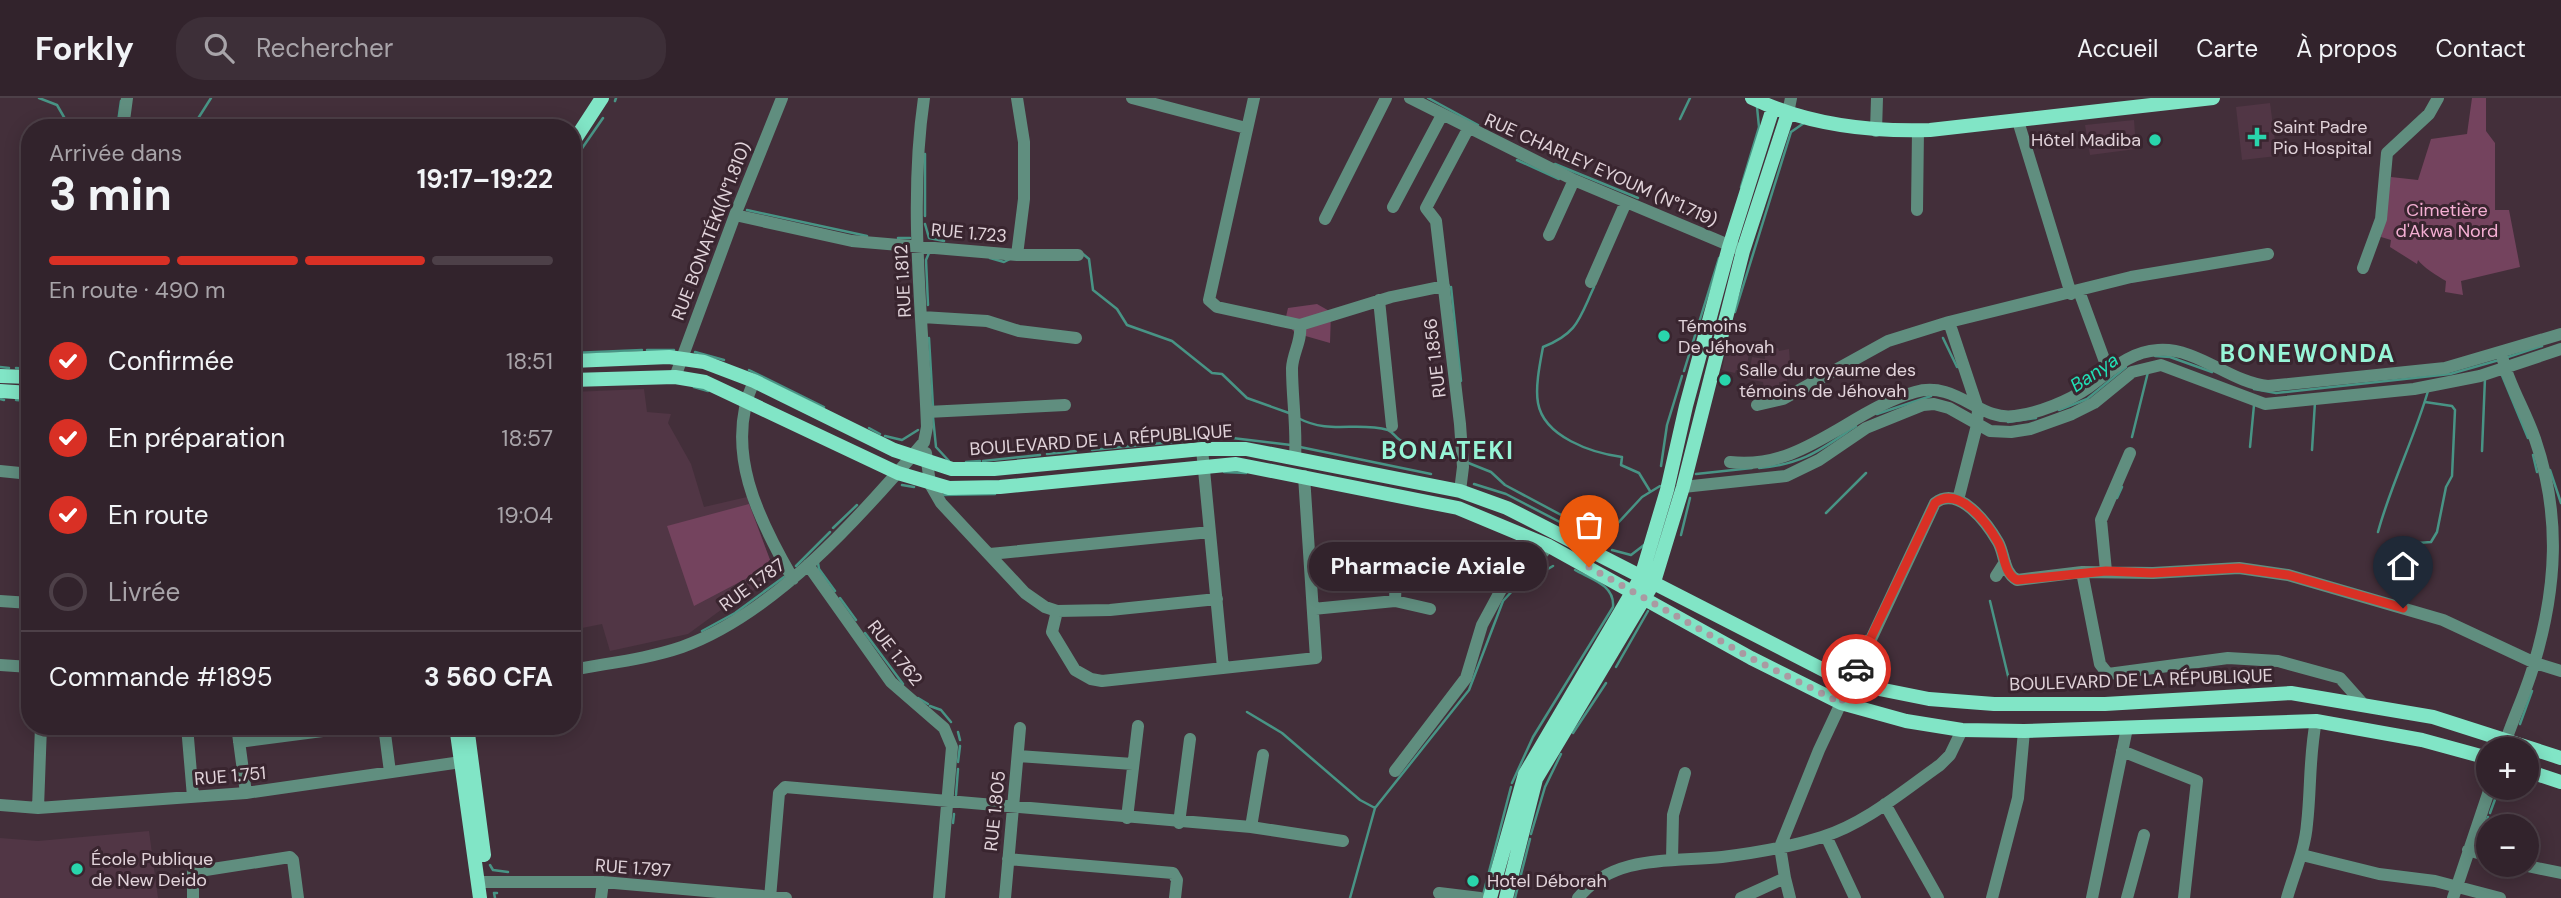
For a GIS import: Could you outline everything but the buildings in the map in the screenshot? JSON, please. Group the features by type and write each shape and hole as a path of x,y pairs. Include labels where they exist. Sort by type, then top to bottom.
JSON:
{"main road":[{"path":"581,130 602,98"},
{"path":"1752,98 1780,111 1876,131 2018,121 2140,102 2213,98"},
{"path":"1648,580 1647,556 1736,249 1780,111"},
{"path":"1506,898 1536,779 1648,580 1683,487 1736,249"},
{"name":"BOULEVARD DE LA RÉPUBLIQUE","path":"581,361 680,358 721,368 754,381 840,425 911,457 928,463 971,470 1202,449 1296,450 1461,491 1507,508 1849,683 1930,699 1994,704 2105,704 2291,693 2433,717 2484,737"},
{"path":"0,376 21,377"},
{"name":"BOULEVARD DE LA RÉPUBLIQUE","path":"581,380 675,377 705,382 898,473 949,488 1000,487 1236,464 1458,508 1549,545 1751,658 1841,703 1906,721 1962,730 2024,731 2316,721 2423,740 2476,755"},
{"path":"0,391 21,392"},
{"path":"831,441 840,425"},
{"path":"1616,564 1647,556"},
{"path":"1609,578 1620,614"},
{"path":"1490,898 1525,774 1620,614 1640,595"},
{"path":"457,735 483,882 489,898"},
{"path":"468,735 483,882 480,898"},
{"name":"BOULEVARD DE LA RÉPUBLIQUE","path":"2539,753 2561,758"},
{"path":"2539,775 2561,782"}],"street":[{"path":"124,119 127,98"},
{"name":"RUE BONATÉKI(N°1.810)","path":"675,377 680,358 782,98"},
{"name":"RUE 1.812","path":"924,98 918,157 918,246 927,412 924,442 930,484"},
{"path":"1017,98 1024,142 1024,199 1017,255"},
{"path":"1132,98 1246,128"},
{"path":"1254,98 1209,300 1217,307 1300,325 1380,300 1444,286"},
{"path":"1325,219 1386,98"},
{"name":"RUE CHARLEY EYOUM (N°1.719)","path":"1410,98 1574,180 1736,249"},
{"path":"1780,111 1791,98"},
{"path":"1876,131 1877,98"},
{"path":"2363,268 2381,219 2387,153 2429,114 2438,98"},
{"path":"1393,207 1442,115"},
{"path":"2018,121 2075,293 2108,370"},
{"name":"RUE 1.856","path":"1461,491 1463,467 1444,286 1436,222 1426,208 1468,129"},
{"path":"1917,210 1918,130"},
{"path":"1549,235 1574,180"},
{"path":"1591,282 1626,202"},
{"name":"RUE 1.723","path":"735,215 852,241 1017,255 1078,255"},
{"path":"1757,405 1783,400 1888,341 1949,321 2177,268 2268,254"},
{"path":"1380,300 1392,426"},
{"path":"922,317 987,321 1019,331 1076,338"},
{"path":"1949,321 1977,415 1958,500"},
{"path":"1296,450 1292,368 1300,342 1300,325"},
{"path":"1730,462 1763,463 1796,454 1868,410 1916,391 1947,391 1977,415 1990,431 2011,432 2056,421 2094,402 2132,372 2161,365 2266,404 2414,389 2480,376 2502,359 2561,334"},
{"path":"1683,487 1786,476 1819,460 1866,428 1923,405 1934,404 1977,415 1990,413 2013,417 2068,399 2132,356 2158,349 2174,352 2256,385 2268,386 2445,368 2561,349"},
{"path":"2502,359 2536,439 2553,514 2555,554 2551,589 2535,663 2507,737"},
{"path":"754,381 745,400 740,423 745,471 766,530 793,579"},
{"path":"927,412 1065,405"},
{"path":"911,457 924,442"},
{"path":"1202,449 1223,668"},
{"path":"2106,571 2101,520 2130,453"},
{"name":"RUE 1.787","path":"581,668 663,652 708,636 737,620 808,565 911,457"},
{"path":"0,471 21,473"},
{"path":"1057,611 1052,632 1075,670 1091,679 1124,680 1316,658 1304,476"},
{"path":"930,484 945,508 1025,593 1057,611 1110,610 1217,599"},
{"path":"1790,898 1780,847 1849,683 1935,503 1943,499 1958,500 1969,505 1999,543 2009,575 2017,580 2082,572 2152,573 2239,568 2288,575 2443,620 2535,663 2561,671"},
{"path":"990,554 1210,532"},
{"path":"1395,771 1466,678 1482,625 1502,588 1520,577 1549,545"},
{"path":"1395,601 1396,573 1403,546"},
{"path":"1996,576 2005,562"},
{"name":"RUE 1.762","path":"808,565 891,682 948,733 952,747 939,898"},
{"path":"2082,572 2100,664 2108,674 2228,658 2278,661 2340,678 2364,705"},
{"path":"0,601 21,602"},
{"path":"1314,608 1395,601 1430,609"},
{"path":"0,666 21,667"},
{"path":"2287,898 2302,855 2307,826 2311,748 2316,721"},
{"path":"1127,818 1138,726"},
{"name":"RUE 1.805","path":"1005,898 1020,728"},
{"path":"2093,898 2127,728"},
{"path":"1578,898 1616,870 1644,862 1720,857 1826,836 1885,804 1950,755 1962,730"},
{"path":"1992,898 2018,798 2024,731"},
{"path":"38,808 41,735"},
{"path":"188,735 193,797"},
{"path":"238,735 246,793"},
{"path":"239,742 292,735"},
{"path":"385,735 390,772"},
{"path":"1179,823 1190,739"},
{"path":"2122,751 2197,781 2184,898"},
{"path":"1251,827 1263,755"},
{"path":"1018,756 1133,764"},
{"name":"RUE 1.751","path":"0,805 38,808 246,793 461,762"},
{"path":"1672,859 1673,815 1685,773"},
{"path":"770,897 779,793 782,788 1251,827 1343,841"},
{"path":"2454,892 2486,800"},
{"path":"1885,804 1938,898"},
{"path":"2127,898 2144,835"},
{"path":"1826,836 1855,898"},
{"path":"2468,850 2476,852"},
{"path":"2302,855 2454,892 2500,898"},
{"path":"193,898 193,872 290,857 293,860 298,898"},
{"path":"1008,859 1173,873 1177,880 1175,898"},
{"path":"2539,868 2561,873"},
{"path":"1741,898 1785,878"},
{"name":"RUE 1.797","path":"483,882 603,882 786,898"},
{"path":"601,898 603,882"},
{"path":"1439,894 1480,898"}],"shaded area":[{"name":"Saint Padre Pio Hospital","path":"2270,103 2277,156 2242,160 2236,107"},
{"path":"2134,120 2136,149 2090,155 2085,125"},
{"path":"1778,348 1779,351 1789,349 1790,363 1794,370 1788,371 1787,368 1787,383 1779,382 1779,396 1770,399 1769,395 1765,395 1763,382 1742,378 1744,367 1742,371 1736,370 1735,373 1722,370 1725,355 1749,353 1747,366 1750,368 1752,357 1765,359 1765,350"},
{"path":"644,389 647,412 671,414 668,423 691,464 704,507 747,497 773,569 759,587 688,634 610,651 602,624 581,628 581,392"},
{"name":"École Publique de New Deido","path":"149,831 158,898 0,898 0,838 38,841"}],"green space":[{"name":"Cimetière d'Akwa Nord","path":"2472,98 2486,98 2486,131 2495,143 2495,210 2509,210 2520,267 2461,281 2463,295 2445,292 2446,281 2418,260 2417,264 2390,247 2391,240 2381,237 2391,177 2418,180 2431,139 2467,134"},
{"path":"1317,304 1331,312 1330,343 1295,333 1285,321 1288,308"},
{"path":"749,504 772,565 694,606 667,526"}],"waterway":[{"path":"39,98 57,105 65,119"},
{"path":"198,119 211,98"},
{"path":"1428,98 1478,125"},
{"path":"1680,119 1690,98"},
{"path":"118,119 121,101"},
{"path":"1741,187 1759,127 1757,107"},
{"path":"581,150 603,118"},
{"path":"1735,312 1791,132 1804,123"},
{"path":"925,154 925,216"},
{"path":"1517,160 1559,179"},
{"path":"1555,164 1638,198"},
{"path":"747,210 867,236"},
{"path":"925,224 929,238 944,241"},
{"path":"898,238 910,238"},
{"path":"928,305 926,260 929,253"},
{"path":"1083,254 1089,259 1093,290 1117,309 1127,325 1172,341 1212,373 1222,374 1247,398 1289,413"},
{"path":"990,258 1004,262 1010,259"},
{"path":"1684,371 1719,258"},
{"path":"1451,287 1461,381"},
{"path":"1594,287 1581,316 1571,330 1543,347 1537,382 1538,403 1542,415 1559,434 1597,452 1622,457 1621,465 1639,473 1650,491"},
{"path":"929,338 933,407"},
{"path":"1943,338 1957,367"},
{"name":"Banya","path":"2505,358 2542,346"},
{"path":"581,353 642,350"},
{"path":"647,350 674,350"},
{"path":"695,352 724,360"},
{"name":"Banya","path":"2155,356 2170,357 2212,372"},
{"name":"Banya","path":"2254,389 2276,393 2450,374 2499,360"},
{"path":"0,367 9,368"},
{"name":"Banya","path":"2059,410 2087,399 2126,367"},
{"path":"16,368 21,368"},
{"path":"749,370 824,407"},
{"path":"2132,437 2148,372"},
{"path":"2501,373 2528,438"},
{"path":"1661,466 1667,425 1682,376"},
{"path":"2482,451 2485,378"},
{"path":"694,387 708,391"},
{"path":"2378,532 2428,391"},
{"name":"Banya","path":"1877,414 1931,396"},
{"path":"0,399 4,400"},
{"path":"16,400 21,400"},
{"path":"2312,450 2315,402"},
{"path":"2418,543 2431,542 2437,532 2446,487 2452,476 2455,410 2452,406 2425,402"},
{"path":"2250,447 2254,405"},
{"path":"933,417 936,447 949,461"},
{"path":"1298,418 1321,426 1388,430 1413,446 1457,459"},
{"name":"Banya","path":"2008,422 2036,418"},
{"name":"Banya","path":"1759,468 1800,459 1856,426"},
{"path":"869,428 880,434"},
{"path":"885,436 902,440 918,430"},
{"path":"1092,450 1224,437 1291,445"},
{"path":"1300,447 1431,474"},
{"path":"1047,454 1076,451"},
{"path":"983,461 1040,455"},
{"path":"2533,455 2537,472"},
{"path":"966,462 980,461"},
{"path":"1466,462 1491,472 1505,485 1578,524 1589,529 1612,530"},
{"name":"Banya","path":"1696,474 1752,468"},
{"path":"2550,470 2561,503"},
{"path":"1224,472 1246,473"},
{"path":"1826,513 1866,473"},
{"path":"1474,484 1506,494 1581,533"},
{"path":"902,485 914,487"},
{"path":"1605,537 1642,497 1660,486"},
{"path":"2117,498 2122,487"},
{"path":"942,495 995,494"},
{"path":"1681,535 1690,498"},
{"path":"833,528 857,505"},
{"path":"796,566 830,532"},
{"path":"1612,550 1631,555 1644,545"},
{"path":"818,563 819,569 835,591"},
{"path":"1350,898 1375,808 1469,690 1503,601 1515,588 1553,566"},
{"path":"1512,783 1533,737 1613,607 1613,599 1606,588 1575,570"},
{"path":"702,631 735,613 784,577"},
{"path":"840,598 856,620"},
{"path":"1990,601 2009,680"},
{"path":"1616,667 1648,611"},
{"path":"865,633 903,684"},
{"path":"1850,662 1866,636"},
{"path":"1573,733 1606,683"},
{"path":"2520,724 2532,691"},
{"path":"918,698 928,704"},
{"path":"930,706 941,710 951,722"},
{"path":"1247,712 1282,733 1360,800 1375,808"},
{"path":"958,732 960,740"},
{"path":"958,762 960,746"},
{"path":"1531,834 1545,787 1561,754"},
{"path":"956,795 958,769"},
{"path":"1483,895 1511,787"},
{"path":"2490,813 2495,800"},
{"path":"953,823 954,814"},
{"path":"1515,898 1530,839"},
{"path":"490,865 493,870 508,872"},
{"path":"495,898 494,893 497,893"}],"way so far":[{"path":"1589,567 1751,658 1841,703 1856,669"}],"place":[{"name":"Saint Padre Pio Hospital","path":"2257,137"},
{"name":"Hôtel Madiba","path":"2155,140"},
{"name":"Témoins De Jéhovah","path":"1664,336"},
{"name":"Salle du royaume des témoins de Jéhovah","path":"1725,380"},
{"name":"Pharmacie Axiale","path":"1589,567"},
{"name":"École Publique de New Deido","path":"77,869"},
{"name":"Hotel Déborah","path":"1473,881"}],"district":[{"name":"BONEWONDA","path":"2308,354"},
{"name":"BONATEKI","path":"1448,451"}],"route":[{"path":"1856,669 1935,503 1943,499 1958,500 1969,505 1999,543 2009,575 2017,580 2082,572 2152,573 2239,568 2288,575 2403,608"}]}
